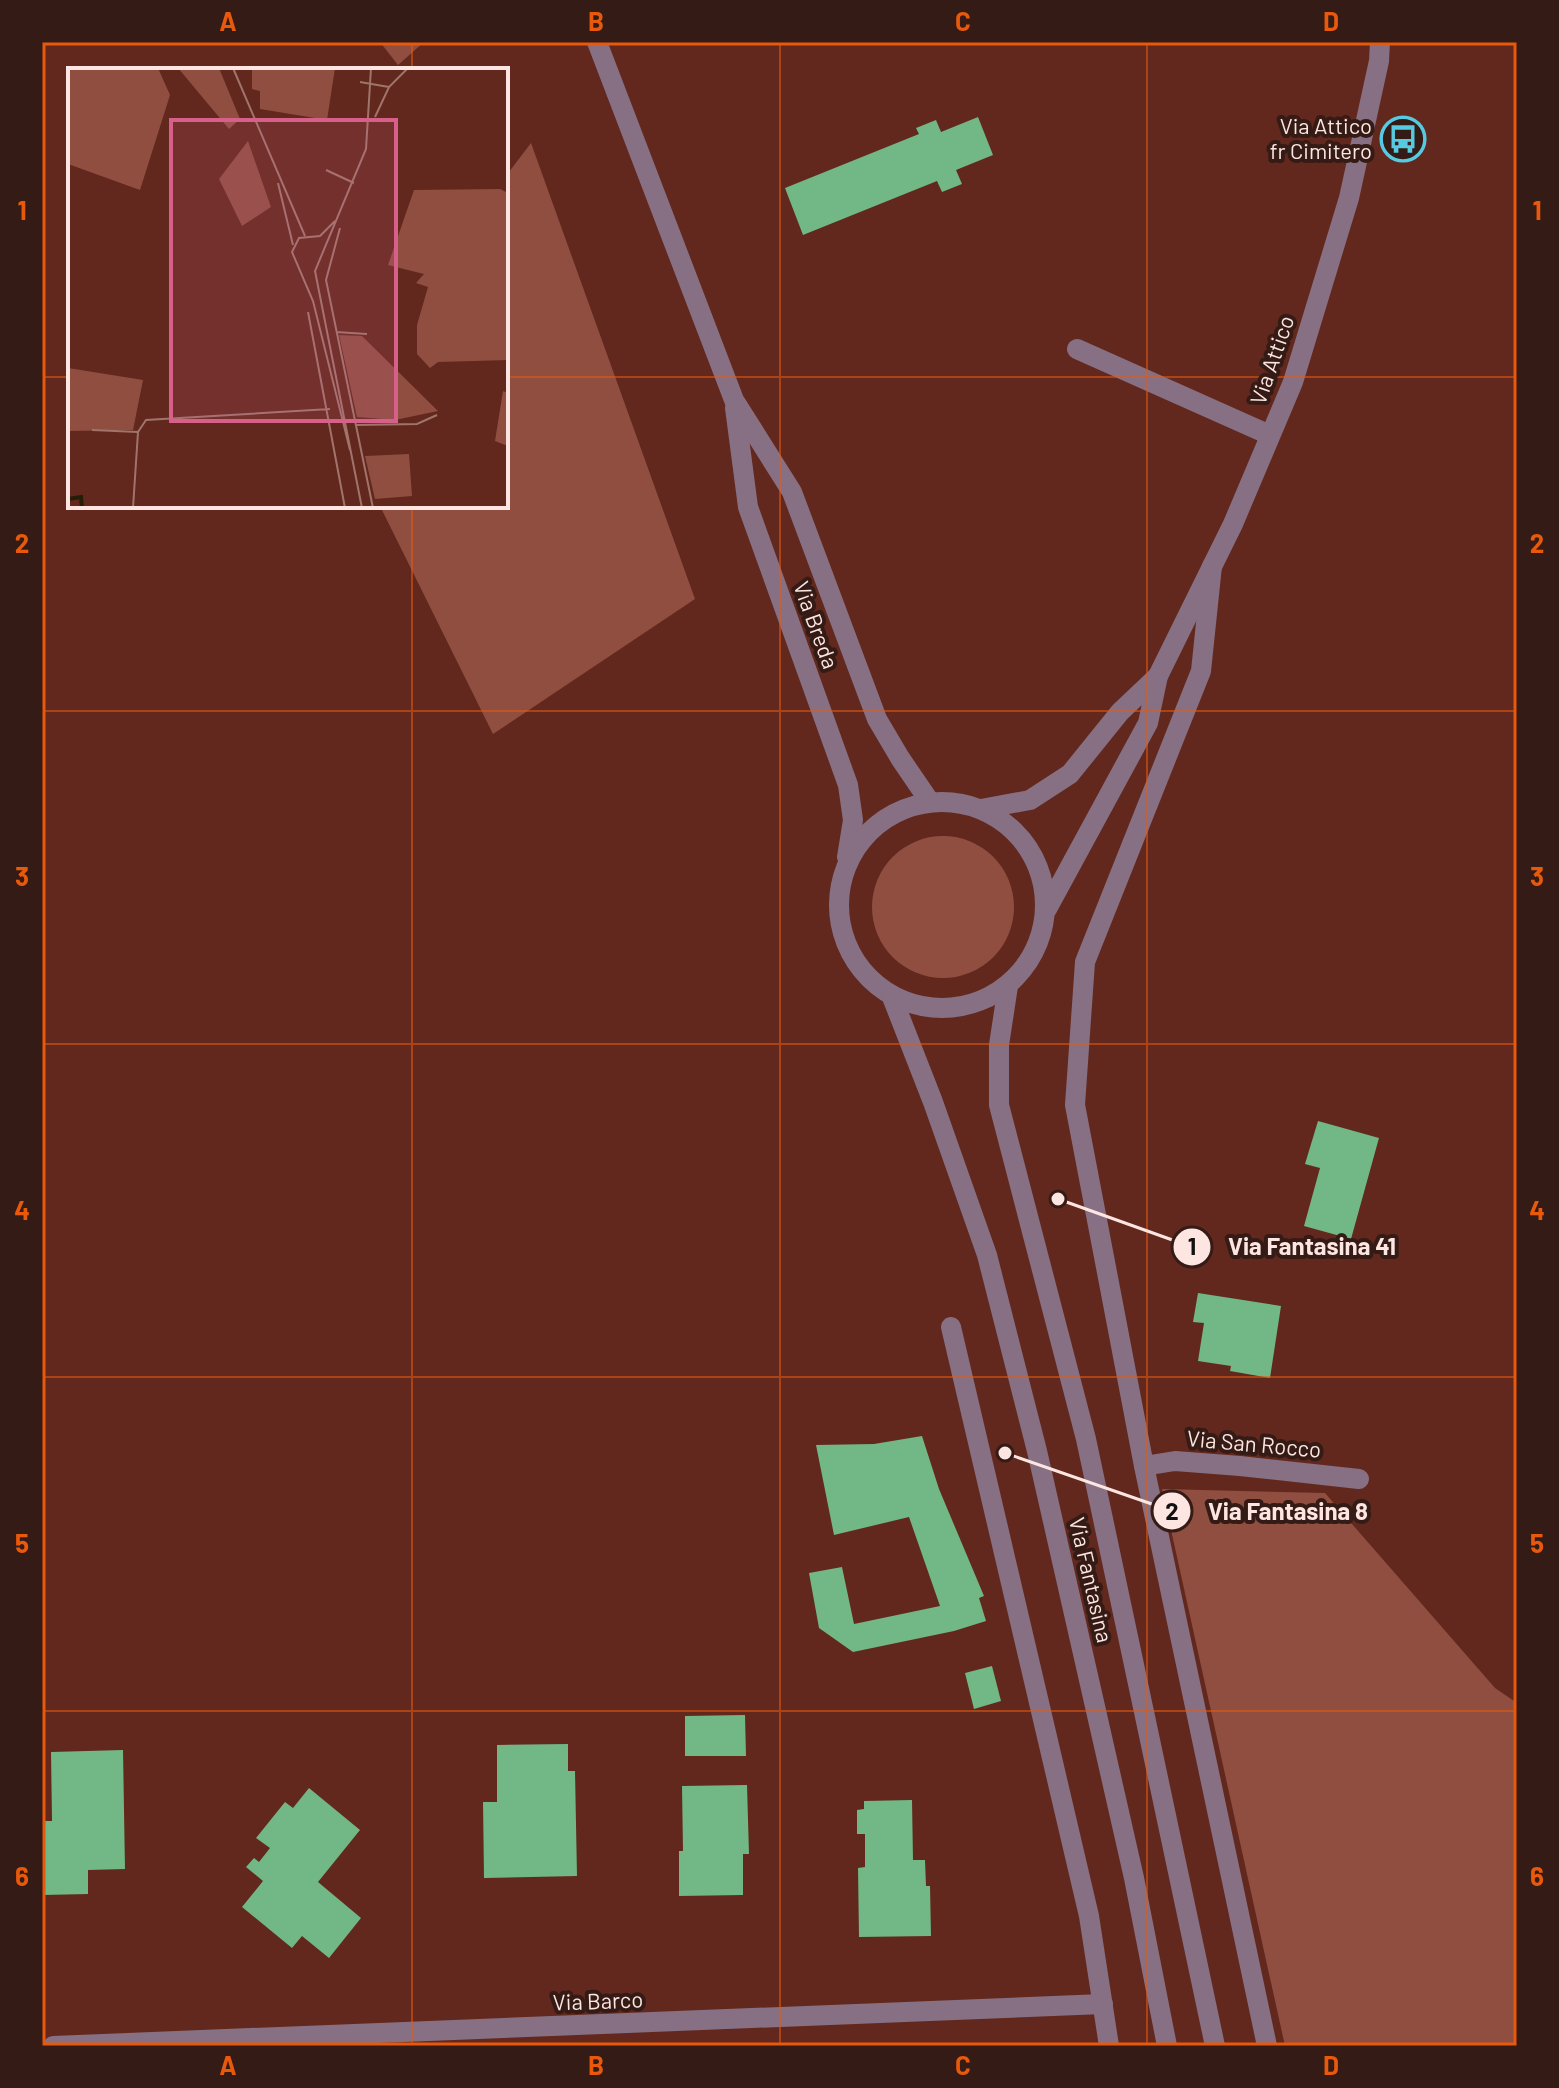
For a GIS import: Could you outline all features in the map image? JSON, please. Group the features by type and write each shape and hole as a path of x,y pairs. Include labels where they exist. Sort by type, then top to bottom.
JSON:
{"street":[{"name":"Via Breda","path":"597,42 734,400 792,492 877,719 930,802"},
{"name":"Via Attico","path":"1047,909 1148,723 1158,676 1233,524 1293,382 1349,198 1382,48"},
{"path":"1077,349 1270,435"},
{"name":"Via Breda","path":"734,400 748,507 848,785 853,820 838,914 857,965 892,997 931,1009 977,1003 1008,986 1031,959 1047,909 1040,869 1020,835 981,809 960,803 930,802 889,816 865,836 846,864"},
{"path":"1212,566 1201,671 1085,962 1075,1105 1144,1466 1267,2046"},
{"name":"Via Attico","path":"981,809 1030,800 1070,774 1120,712 1158,676"},
{"name":"Via Fantasina","path":"1008,986 999,1045 999,1105 1086,1439 1215,2046"},
{"name":"Via Fantasina","path":"892,997 987,1255 1037,1451 1134,1878 1167,2046"},
{"path":"951,1327 1089,1916 1109,2046"},
{"name":"Via San Rocco","path":"1144,1466 1175,1461 1359,1479"},
{"name":"Via Barco","path":"53,2046 1103,2004"}],"shaded area":[{"path":"380,42 424,42 398,65"},
{"path":"531,143 695,599 493,734 381,508 508,508 508,173"},
{"path":"943,836 970,842 993,857 1008,880 1014,907 1008,934 993,957 970,972 943,978 916,972 893,957 878,934 872,907 878,880 893,857 916,842"},
{"path":"1162,1489 1325,1493 1495,1688 1517,1703 1517,2046 1285,2046"}],"building":[{"path":"978,117 993,155 956,170 962,184 942,192 937,181 803,235 785,188 919,134 916,128 936,120 941,132"},
{"path":"1318,1121 1379,1138 1351,1239 1304,1226 1320,1168 1305,1164"},
{"path":"1198,1293 1281,1306 1270,1378 1230,1371 1231,1366 1198,1361 1204,1323 1193,1322"},
{"path":"922,1436 939,1489 984,1596 979,1598 986,1621 954,1631 853,1652 819,1628 809,1573 842,1567 854,1624 940,1606 909,1517 834,1535 816,1445 874,1444"},
{"path":"992,1666 1001,1701 974,1709 965,1673"},
{"path":"745,1715 746,1756 685,1756 685,1716"},
{"path":"568,1744 568,1771 575,1771 577,1876 484,1878 483,1802 497,1802 497,1745"},
{"path":"123,1750 125,1869 88,1870 88,1894 43,1895 42,1821 52,1821 51,1752"},
{"path":"747,1785 749,1854 743,1854 743,1895 679,1896 679,1851 683,1851 682,1786"},
{"path":"309,1788 360,1830 318,1882 361,1918 329,1958 302,1936 292,1948 242,1907 263,1881 246,1867 254,1858 259,1862 270,1848 256,1838 285,1802 293,1808"},
{"path":"912,1800 913,1860 925,1860 926,1886 930,1886 931,1936 859,1937 858,1868 865,1867 865,1834 857,1834 857,1810 864,1809 864,1801"}],"place":[{"name":"Via Attico fr Cimitero","path":"1403,139"},
{"name":"Via Fantasina 41","path":"1058,1199"},
{"name":"Via Fantasina 8","path":"1005,1453"}]}
